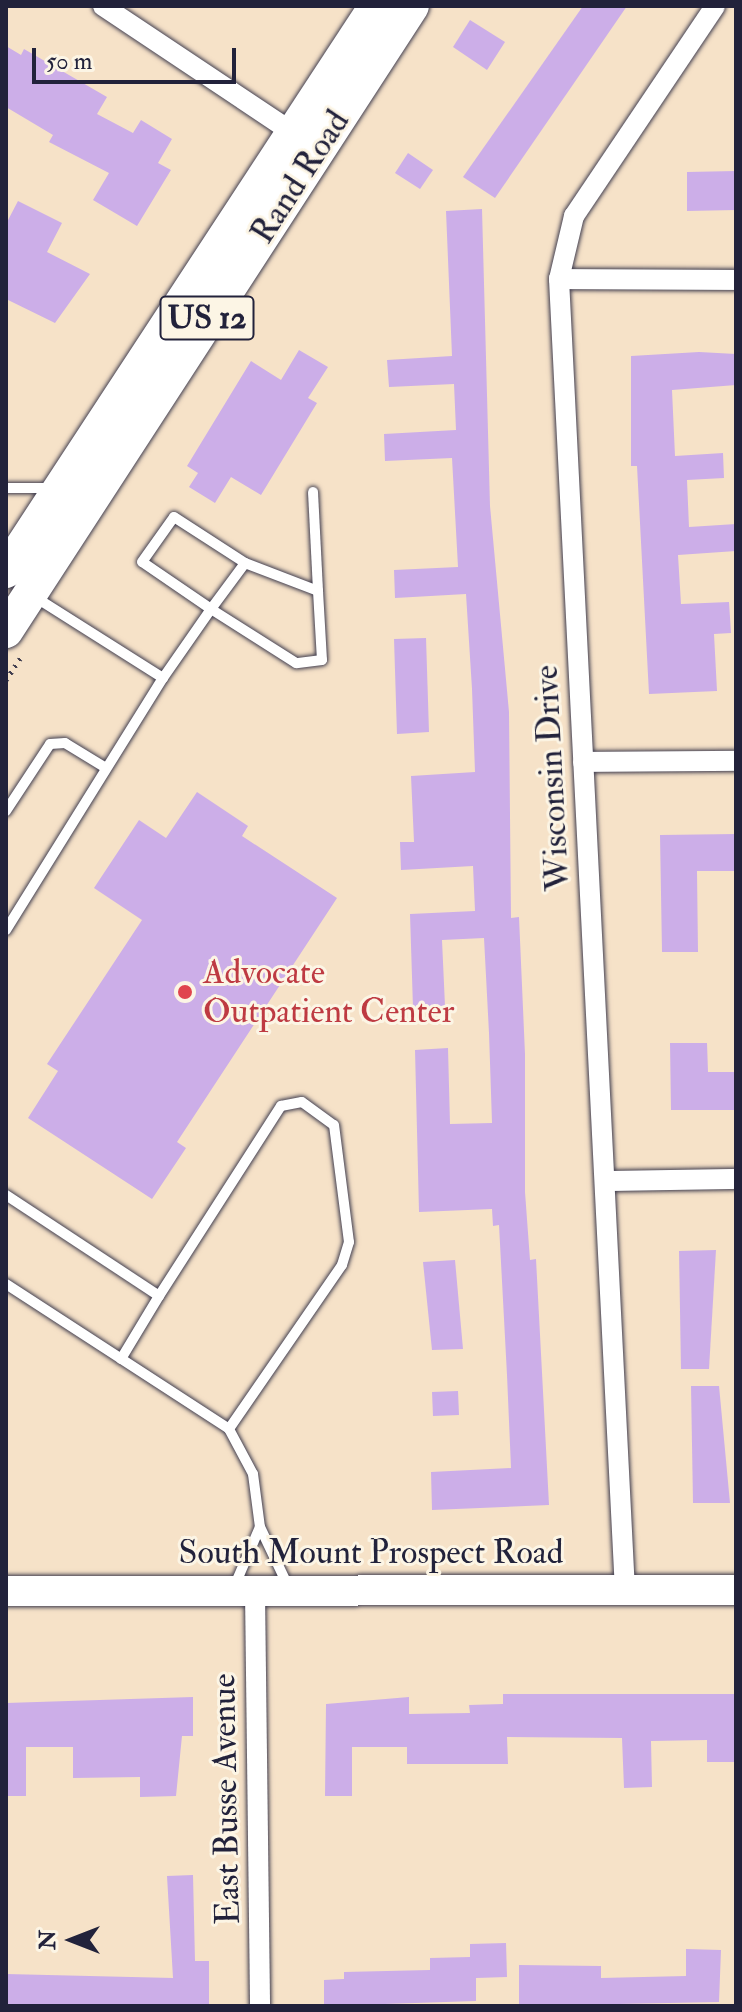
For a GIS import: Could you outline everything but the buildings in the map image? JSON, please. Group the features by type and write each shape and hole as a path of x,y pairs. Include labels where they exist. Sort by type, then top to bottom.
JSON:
{"main road":[{"name":"Rand Road","path":"6,631 14,581 63,487 376,6"},
{"name":"Rand Road","path":"14,581 412,6"},
{"name":"South Mount Prospect Road","path":"6,1591 736,1590"}],"street":[{"path":"103,6 286,128"},
{"name":"Wisconsin Drive","path":"625,1591 559,279 574,216 715,6"},
{"path":"559,279 736,280"},
{"path":"583,762 736,761"},
{"path":"605,1181 736,1179"},
{"name":"East Busse Avenue","path":"244,1592 260,2006"}],"lane":[{"path":"6,488 63,487"},
{"path":"313,492 322,660 296,663 142,562 174,517 245,563 318,591"},
{"path":"6,930 163,678 245,563"},
{"path":"14,581 163,678"},
{"path":"6,811 50,744 65,743 106,768"},
{"path":"121,1359 281,1106 302,1102 334,1125 349,1242 342,1265 229,1429"},
{"path":"6,1195 159,1296"},
{"path":"6,1284 229,1429 253,1474 260,1527 291,1592"},
{"path":"244,1592 260,1527"}],"place":[{"name":"Advocate Outpatient Center","path":"185,992"}]}
